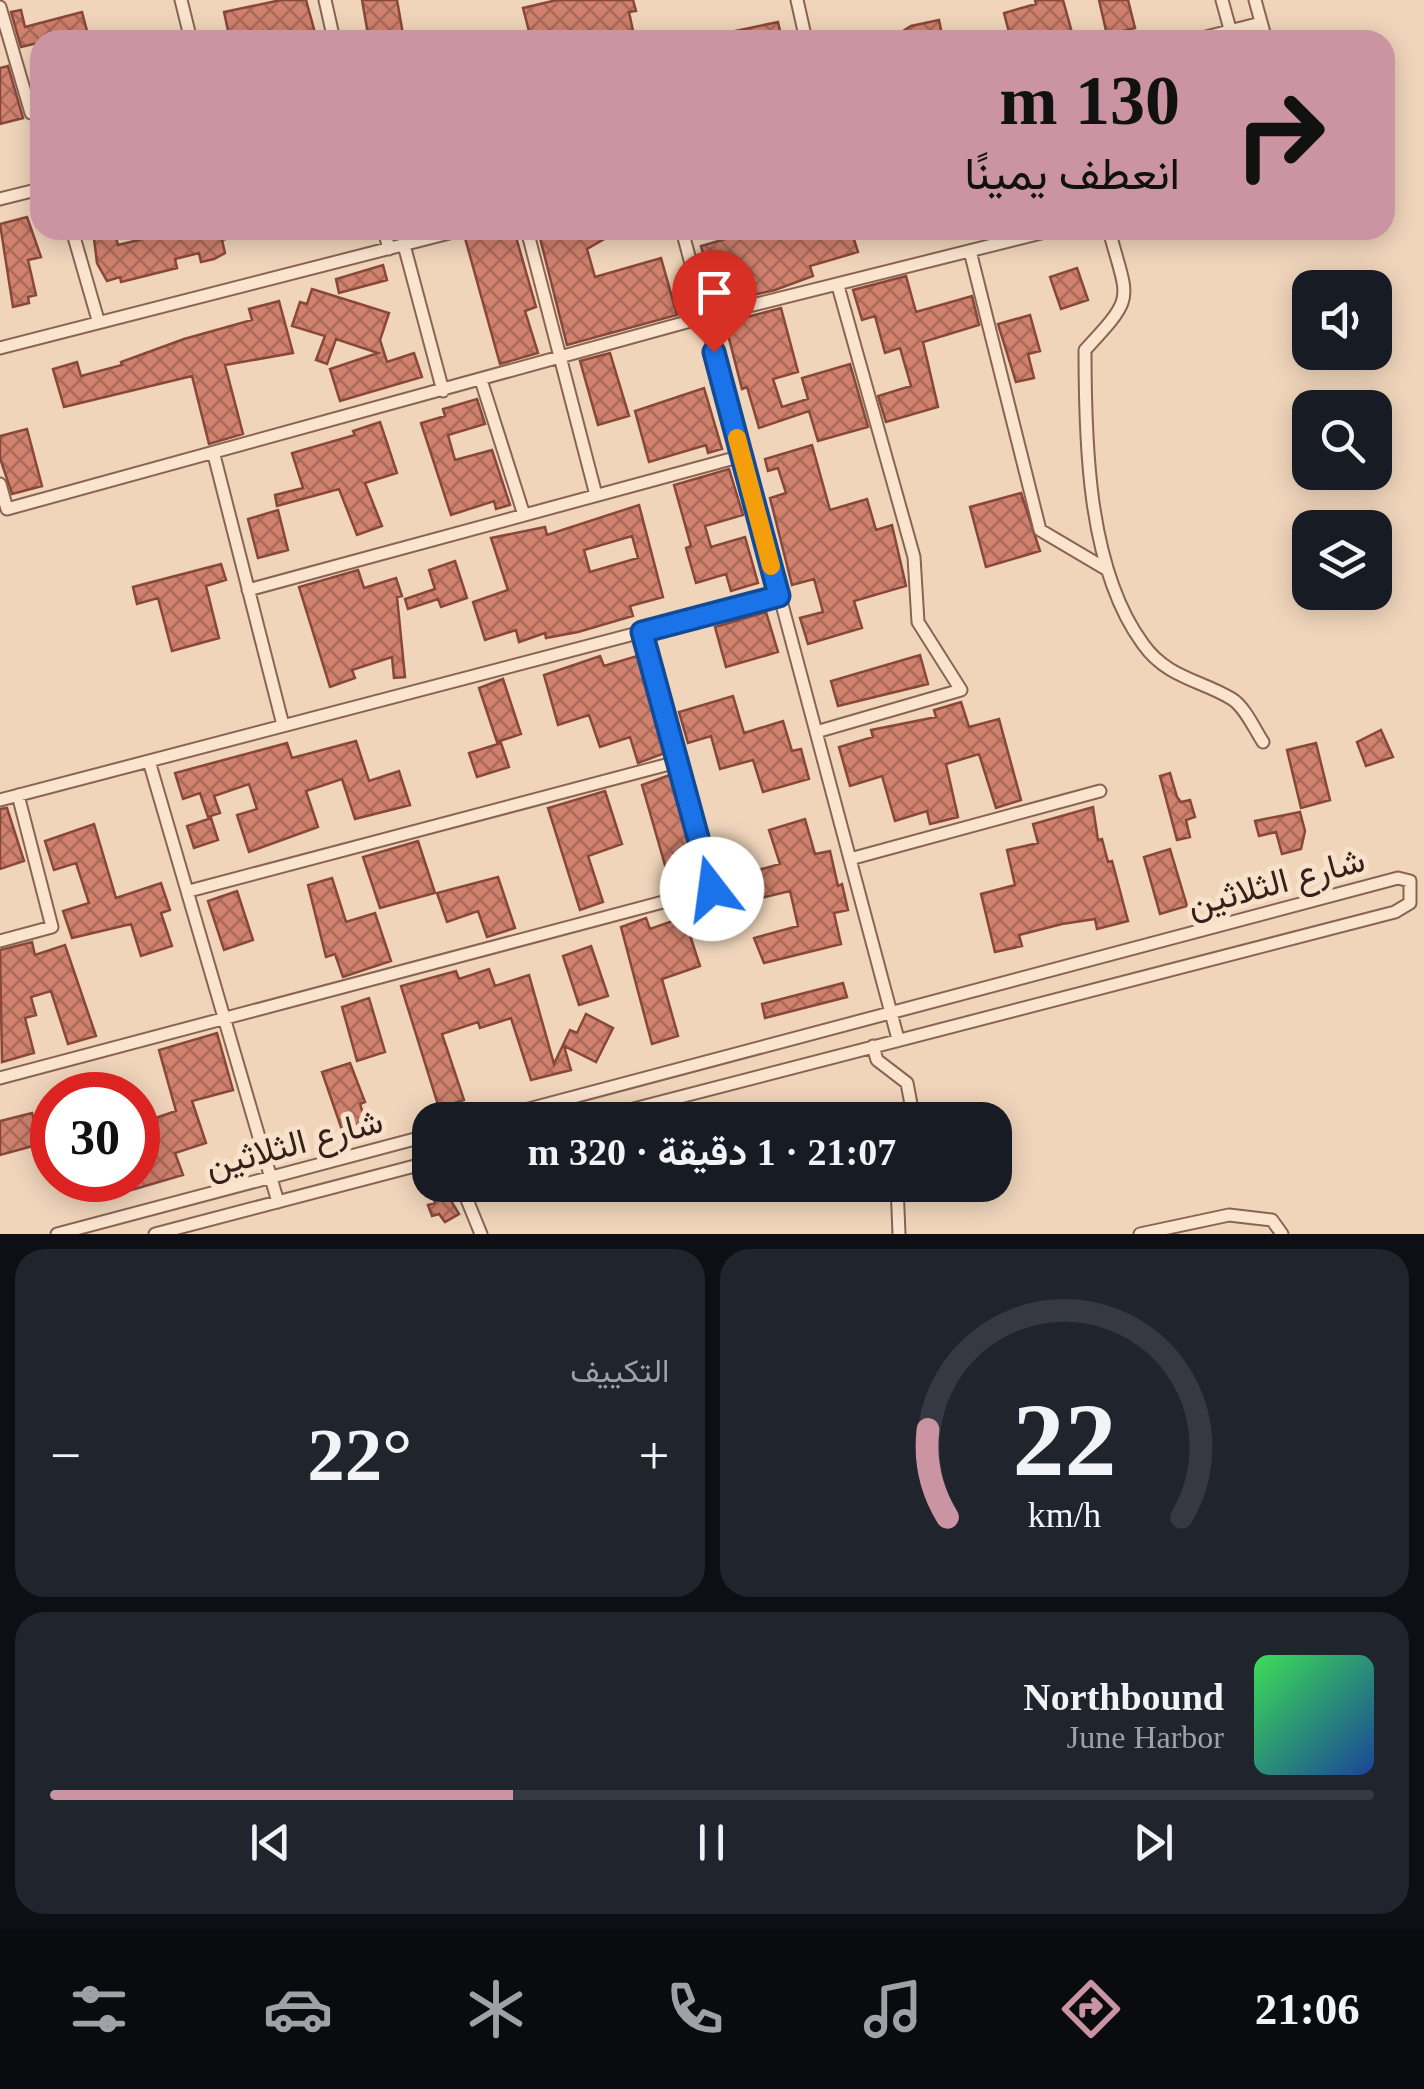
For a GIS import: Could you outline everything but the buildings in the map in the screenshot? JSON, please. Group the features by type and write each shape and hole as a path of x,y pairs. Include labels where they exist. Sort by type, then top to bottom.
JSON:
{"street":[{"path":"181,0 188,30"},
{"path":"324,0 332,30"},
{"path":"797,0 804,30"},
{"path":"1222,0 1230,30"},
{"path":"1255,0 1263,30"},
{"path":"0,7 6,55 30,111"},
{"path":"1246,30 1261,24"},
{"path":"0,199 30,192"},
{"path":"75,240 98,320"},
{"path":"387,240 389,249"},
{"path":"0,348 423,240"},
{"path":"530,240 596,496"},
{"path":"685,240 898,1040"},
{"path":"0,484 7,509 705,318 1013,240"},
{"path":"1112,240 1126,293 1122,313 1085,350 1084,455 1106,569 1143,645 1184,680 1235,700 1263,742"},
{"path":"404,245 443,391"},
{"path":"970,251 1040,530 1106,569"},
{"path":"816,732 962,690 918,622 914,557 838,286"},
{"path":"481,380 524,515"},
{"path":"214,455 283,726"},
{"path":"248,590 742,456"},
{"path":"0,800 779,596"},
{"path":"0,1078 712,889 642,632"},
{"path":"149,760 278,1202"},
{"path":"189,892 677,762"},
{"path":"850,859 1100,791"},
{"path":"0,941 52,927 18,795"},
{"name":"شارع الثلاثين","path":"552,1102 1398,878 1410,881 1410,903 1396,912 660,1102"},
{"path":"873,1046 877,1060 907,1083 911,1102"},
{"name":"شارع الثلاثين","path":"57,1234 412,1140"},
{"name":"شارع الثلاثين","path":"156,1234 412,1167"},
{"path":"468,1202 481,1234"},
{"path":"897,1202 899,1234"},
{"path":"1140,1234 1230,1215 1272,1220 1282,1234"}],"slow traffic":[{"path":"737,438 771,566"}],"route":[{"path":"712,889 642,632 779,596 714,352"}]}
